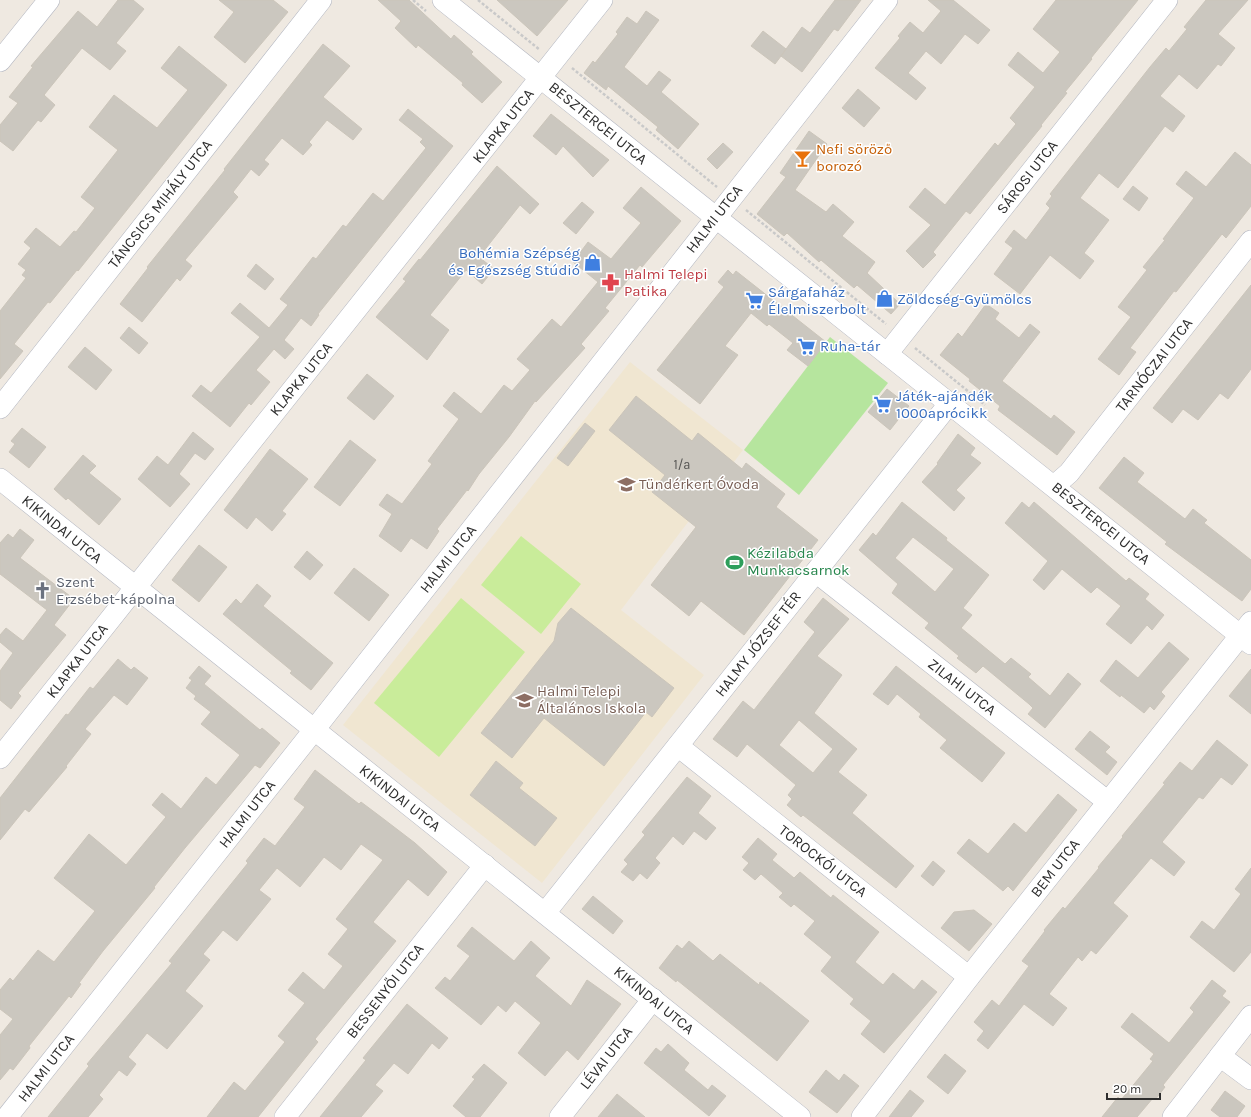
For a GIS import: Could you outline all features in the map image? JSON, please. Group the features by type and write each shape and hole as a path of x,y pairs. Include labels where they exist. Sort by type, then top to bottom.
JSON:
{"street":[{"path":"0,62 49,0"},
{"name":"TÁNCSICS MIHÁLY UTCA","path":"0,408 321,0"},
{"name":"BESZTERCEI UTCA","path":"443,0 714,218"},
{"name":"KLAPKA UTCA","path":"0,758 602,0"},
{"name":"HALMI UTCA","path":"7,1117 314,730 714,218 887,0"},
{"name":"SÁROSI UTCA","path":"887,354 1166,0"},
{"path":"714,218 950,404"},
{"name":"TARNÓCZAI UTCA","path":"1054,486 1068,473 1251,241"},
{"name":"BESZTERCEI UTCA","path":"950,404 1247,634"},
{"name":"HALMY JÓZSEF TÉR","path":"545,913 950,404"},
{"name":"KIKINDAI UTCA","path":"0,479 800,1117"},
{"name":"ZILAHI UTCA","path":"816,572 1108,802"},
{"name":"BEM UTCA","path":"862,1117 968,977 1108,802 1247,634"},
{"name":"TOROCKÓI UTCA","path":"678,746 968,977"},
{"name":"BESSENYŐI UTCA","path":"285,1117 485,865"},
{"name":"LÉVAI UTCA","path":"560,1117 653,1000"},
{"path":"1173,1117 1251,1016"},
{"path":"1220,1056 1251,1079"}],"path":[{"path":"478,0 556,59 731,198 901,336"}],"shaded area":[{"name":"Halmi Telepi Általános Iskola","path":"630,362 743,450 621,610 704,675 542,883 343,725"}],"green space":[{"path":"830,337 888,383 799,495 744,450"},
{"path":"521,536 581,584 541,634 481,585"},
{"path":"461,598 525,652 439,757 374,703"}],"building":[{"path":"118,0 133,0 144,9 116,43 126,51 110,70 82,48 44,95 55,105 41,122 38,120 13,151 0,141 0,125 18,103 9,97 33,67 31,66 78,11 97,27"},
{"path":"219,0 273,0 288,12 245,63 214,37 234,12"},
{"path":"378,0 409,0 451,39 454,35 473,52 471,54 502,82 482,103 462,85 463,83 418,45 416,48 395,28 401,21"},
{"path":"497,0 568,0 537,36"},
{"path":"835,0 861,0 838,31 834,29 802,72 781,56 802,27 810,33"},
{"path":"928,0 953,0 990,30 978,44 965,34 941,64 926,51 908,73 926,88 916,100 875,68 900,38 898,36 910,22 923,33 941,11"},
{"path":"1056,0 1138,0 1065,92 1067,93 1041,125 1042,126 970,214 966,211 933,252 936,255 923,268 906,251 931,225 909,207 925,188 945,205 995,143 998,146 1016,124 1010,118 1035,87 1008,65 1018,52 1043,73 1060,52 1033,29"},
{"path":"1206,0 1248,0 1218,34 1235,48 1221,66 1218,64 1197,89 1179,74 1160,96 1185,116 1173,132 1165,126 1118,188 1099,173 1080,198 1109,220 1084,253 1094,261 1080,279 1050,255 1020,294 994,274 1013,248 1005,242 1014,230 1026,240 1050,208 1046,204 1052,196 1050,194 1150,67 1166,48 1169,51 1187,29 1184,27"},
{"path":"646,11 659,20 624,67 647,86 659,71 671,80 661,92 699,124 678,149 656,130 658,127 608,86 606,90 584,73 593,61 595,63 618,34 616,32 627,17 637,24"},
{"path":"763,31 786,49 775,64 751,46"},
{"path":"323,44 350,66 323,97 362,129 353,140 327,120 309,142 312,145 303,155 282,138 264,160 269,164 259,176 251,169 233,192 238,197 185,260 192,266 180,281 177,278 142,322 120,304 148,268 147,267"},
{"path":"179,46 227,85 78,271 77,270 50,303 48,302 14,344 23,351 0,379 0,311 26,278 22,275 26,270 18,264 31,248 24,242 36,228 60,247 74,231 76,232 95,208 81,197 118,150 89,127 114,95 157,128 188,90 161,68"},
{"path":"858,89 880,108 864,127 842,108"},
{"path":"408,109 453,146 318,314 319,315 311,326 301,318 284,340 294,349 285,359 274,349 256,370 270,382 251,405 249,403 230,427 192,396 201,385 211,393 260,337 231,313 240,303 269,328 288,305 280,299 313,257 316,259 343,225 346,227 373,193 383,201 426,148 420,142 423,139 399,120"},
{"path":"551,114 609,160 593,177 563,146 556,155 533,136"},
{"path":"809,131 827,144 795,190 826,212 833,204 854,222 842,236 875,262 867,273 900,304 891,314 857,285 854,288 821,260 819,262 787,233 784,236 757,214 786,177 780,173"},
{"path":"723,143 733,152 717,169 707,159"},
{"path":"1235,152 1251,165 1251,206 1226,238 1222,234 1176,292 1174,291 1130,348 1136,352 1119,375 1098,359 1131,317 1118,307 1147,270 1143,267 1165,240 1163,239 1194,198 1176,184 1186,171 1206,187"},
{"path":"497,166 539,204 530,214 520,205 479,257 494,269 482,284 466,270 430,315 449,330 427,360 376,317 406,281 403,279 419,259 420,260"},
{"path":"1133,186 1148,198 1139,211 1123,199"},
{"path":"641,187 681,221 642,267 640,265 605,308 609,311 581,344 585,348 536,402 535,401 509,437 479,474 468,491 467,490 437,529 439,531 427,549 411,538 401,552 379,536 392,514 379,505 387,494 402,504 432,464 428,461 459,419 443,406 454,392 481,414 504,385 512,391 530,370 517,359 552,319 561,327 598,282 573,262 588,242 611,259 641,223 623,208"},
{"path":"582,202 594,212 576,234 563,223"},
{"path":"256,264 274,279 265,290 247,276"},
{"path":"728,270 733,275 736,271 826,342 808,366 787,350 793,343 769,324 767,326 751,313 725,346 738,355 700,404 657,370 724,287 718,282"},
{"path":"1251,285 1251,369 1228,399 1220,393 1198,420 1183,409 1172,423 1153,408"},
{"path":"986,304 999,313 995,319 1019,338 1030,324 1040,332 1002,381 1051,419 1054,415 1075,432 1057,455 998,410 1000,406 940,355 958,333 962,337"},
{"path":"129,327 148,343 139,354 120,338"},
{"path":"85,347 112,370 96,390 68,367"},
{"path":"367,374 394,396 374,420 347,398"},
{"path":"887,389 909,406 890,430 868,412"},
{"name":"Kézilabda Munkacsarnok","path":"636,396 692,441 698,433 742,469 746,463 785,494 776,507 818,540 744,635 701,601 689,616 651,585 696,527 652,492 665,475 609,430"},
{"path":"585,423 595,431 568,466 557,458"},
{"path":"22,428 46,447 29,468 9,452 15,444 11,441"},
{"path":"193,432 214,449 205,460 195,453 179,474 190,484 170,507 138,479 157,456 168,465"},
{"path":"958,434 975,448 970,455 981,463 956,490 965,498 954,511 922,482 938,464 937,463"},
{"path":"350,440 376,460 340,506 314,487"},
{"path":"270,449 308,479 282,511 286,514 272,531 256,517 247,529 224,510"},
{"path":"83,455 96,466 89,473 121,499 99,525 68,498 66,500 54,489"},
{"path":"1124,457 1144,473 1137,482 1185,519 1193,509 1207,520 1204,523 1251,560 1251,589 1242,601 1165,544 1167,542 1099,488"},
{"path":"902,502 947,538 946,540 989,575 963,608 972,615 961,628 1005,664 1011,658 1031,674 1028,677 1050,696 1068,673 1081,684 1045,728 1028,714 1033,708 1029,704 983,666 976,673 957,658 959,656 925,628 929,623 892,593 898,584 859,550 873,533 876,536","holes":["913,537 954,569 935,592 895,558"]},
{"path":"1022,502 1029,508 1034,502 1126,581 1129,578 1149,594 1145,599 1164,615 1152,630 1147,625 1131,644 1106,624 1121,606 1097,587 1091,593 1062,569 1044,590 1033,580 1048,561 1005,523"},
{"path":"20,529 34,540 20,558 74,599 54,625 66,635 18,693 21,696 11,709 0,700 0,671 13,653 0,642 0,635 6,628 23,641 47,610 0,574 0,543 8,534 13,538"},
{"path":"199,545 227,567 199,602 172,580"},
{"path":"307,551 323,565 310,580 294,567"},
{"path":"354,568 389,595 369,621 334,593"},
{"path":"257,584 271,596 263,606 333,663 311,690 290,673 292,671 223,614 236,599 241,604"},
{"path":"823,598 849,619 817,656 842,675 814,713 857,749 838,772 867,795 852,813 914,866 896,888 803,815 801,817 787,805 792,799 788,795 796,785 747,744 737,757 713,739 743,701 754,710 815,632 804,622","holes":["799,720 833,749 813,773 779,745"]},
{"path":"571,608 674,688 652,717 646,712 604,766 544,718 512,758 481,733 554,641 558,623"},
{"path":"1169,642 1189,659 1161,692 1165,696 1154,710 1150,706 1144,713 1100,681 1116,660 1138,678"},
{"path":"118,659 131,670 134,667 148,678 127,705 114,695 85,729 91,734 66,766 67,767 29,812 25,809 0,840 0,798 66,714 68,715 90,687 93,689"},
{"path":"199,666 211,676 204,684 260,730 262,728 280,743 260,768 255,765 185,848 154,887 155,888 103,951 79,983 81,984 71,998 69,996 29,1046 30,1048 13,1070 10,1068 0,1080 0,1035 13,1019 0,1009 0,990 10,978 13,981 38,950 54,962 95,911 54,878 89,834 126,865 166,817 152,805 162,793 181,809 206,777 216,785 240,755 201,724 211,712 194,699 196,696 186,688 192,680 189,678"},
{"path":"896,666 1005,753 982,782 940,748 947,740 919,717 921,714 897,694 888,705 873,694"},
{"path":"1251,669 1251,714 1229,696"},
{"path":"1090,731 1110,747 1105,752 1117,762 1107,775 1075,749"},
{"path":"1217,740 1248,765 1232,785 1221,777 1203,799 1199,797 1162,842 1185,862 1174,876 1151,858 1113,903 1128,916 1096,954 1091,950 1082,961 1078,957 1049,994 1067,1008 1053,1026 1024,1004 988,1049 977,1040 984,1031 974,1022 992,1000 999,1006 1029,966 1022,961 1045,931 1044,930 1063,907 1065,909 1099,868 1098,867 1123,837 1122,836 1165,784 1163,783 1180,762 1192,771"},
{"path":"496,761 523,783 519,788 557,818 535,846 470,795"},
{"path":"315,770 359,804 361,802 415,843 447,872 428,896 408,879 373,922 396,941 315,1039 318,1042 258,1117 207,1117 234,1082 245,1091 285,1042 278,1036 305,1003 288,990 303,972 324,990 343,966 328,954 348,929 336,919 383,860 361,844 341,870 324,857 300,887 277,868 259,890 271,899 237,941 223,930 203,954 210,960 185,991 203,1006 167,1049 147,1033 128,1057 136,1064 127,1076 119,1070 99,1095 103,1099 88,1117 48,1117 89,1066 87,1064 172,963 169,961 248,863 246,861 264,838 275,846 305,807 294,799"},
{"path":"687,777 711,796 698,813 716,828 706,840 694,831 683,845 673,836 655,858 660,863 647,879 640,873 633,881 621,872 628,864 624,860 645,835 642,832"},
{"path":"1058,794 1077,810 1013,891 1008,886 1003,891 957,853 969,839 988,854 1014,823 1026,833"},
{"path":"758,838 777,854 772,860 794,878 800,872 831,898 833,895 879,932 855,962 883,985 893,973 914,990 922,980 937,992 884,1053 861,1034 871,1021 850,1004 854,999 821,971 832,957 804,934 815,921 794,904 791,907 779,897 783,893 761,874 755,880 743,870 749,863 742,857"},
{"path":"933,861 945,871 933,886 921,876"},
{"path":"1251,868 1251,952 1234,972 1190,937 1202,921 1214,930 1241,894 1235,889"},
{"path":"593,896 623,921 613,934 582,909"},
{"path":"974,910 992,924 969,951 941,928 954,912"},
{"path":"472,927 514,961 531,941 550,958 535,976 571,1006 587,980 621,1004 578,1060 567,1050 545,1076 518,1053 541,1023 515,1001 506,1012 498,1005 481,1025 435,988 445,977 450,981 470,956 457,946"},
{"path":"689,941 713,961 720,954 759,985 760,982 809,1021 777,1061 677,980 676,982 659,968 677,945 682,949"},
{"path":"1212,980 1226,991 1222,996 1230,1002 1163,1085 1165,1087 1155,1100 1153,1098 1137,1117 1102,1117 1118,1097 1121,1100 1153,1061 1150,1059 1154,1054 1121,1027 1132,1013 1169,1043 1194,1012 1190,1008"},
{"path":"407,1004 448,1038 439,1049 432,1043 408,1074 394,1063 375,1085 383,1091 361,1117 320,1117 366,1060 363,1058"},
{"path":"668,1044 689,1063 684,1070 708,1090 712,1085 726,1096 709,1116 644,1063 656,1048 661,1052"},
{"path":"945,1054 966,1071 948,1094 927,1077"},
{"path":"484,1064 507,1083 480,1117 466,1117 453,1106 475,1079 472,1077"},
{"path":"826,1070 839,1081 844,1074 859,1086 837,1113 809,1092"},
{"path":"910,1090 924,1101 911,1117 889,1117"},
{"path":"1225,1091 1245,1106 1237,1117 1220,1117 1211,1110"},
{"path":"617,1094 645,1117 598,1117"}],"place":[{"name":"Nefi söröző borozó","path":"803,158"},
{"name":"Bohémia Szépség és Egészség Stúdió","path":"593,262"},
{"name":"Halmi Telepi Patika","path":"611,283"},
{"name":"Zöldcség-Gyümölcs","path":"884,299"},
{"name":"Sárgafaház Élelmiszerbolt","path":"755,301"},
{"name":"Ruha-tár","path":"807,346"},
{"name":"Játék-ajándék 1000aprócikk","path":"883,405"},
{"name":"Tündérkert Óvoda","path":"626,484"},
{"name":"Kézilabda Munkacsarnok","path":"734,562"},
{"name":"Szent Erzsébet-kápolna","path":"43,591"},
{"name":"Halmi Telepi Általános Iskola","path":"524,700"}]}
